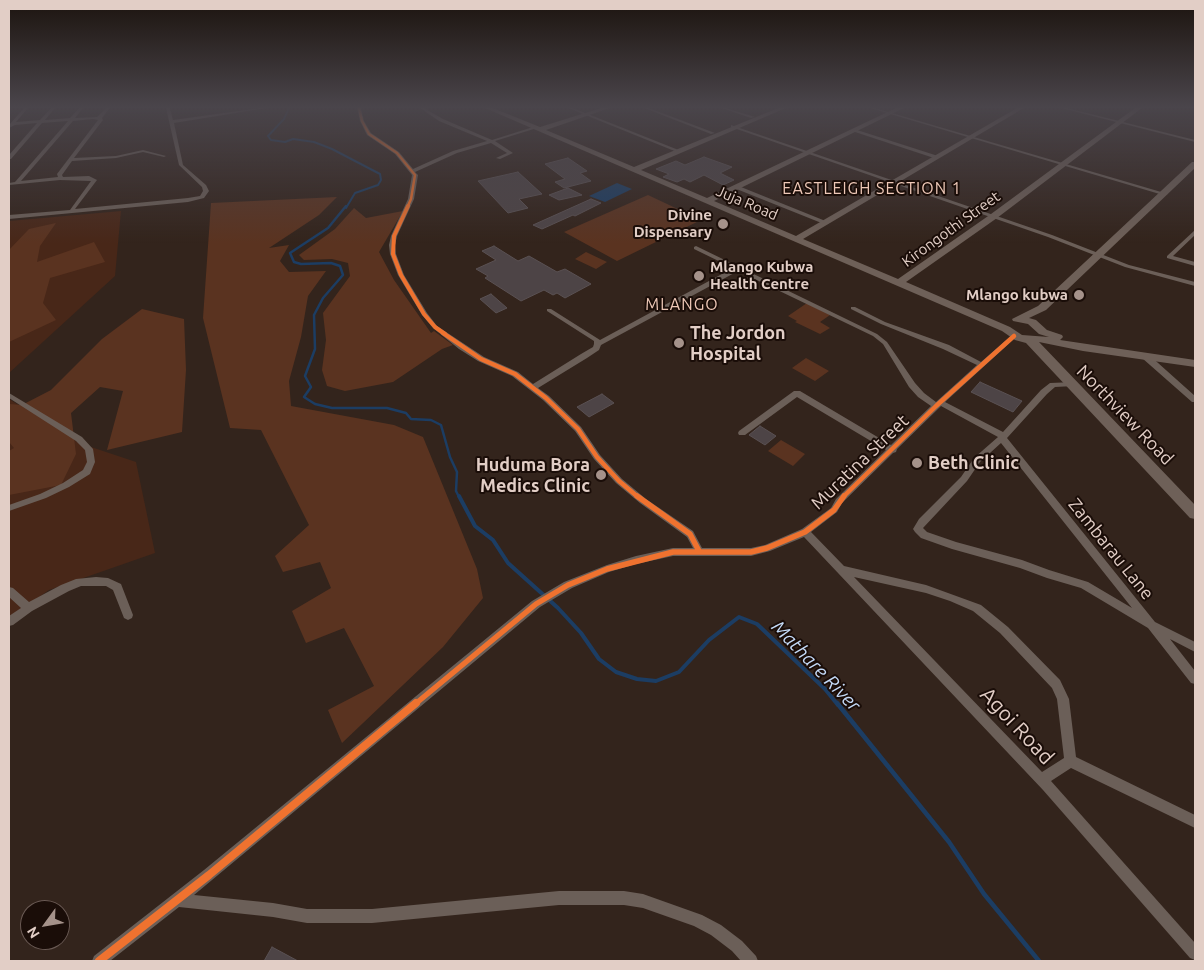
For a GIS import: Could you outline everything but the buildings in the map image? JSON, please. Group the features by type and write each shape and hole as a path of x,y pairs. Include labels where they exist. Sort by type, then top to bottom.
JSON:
{"main road":[{"name":"Juja Road","path":"595,153 968,313 1009,329 1038,334"},
{"path":"632,168 669,153"},
{"path":"707,201 806,153"},
{"path":"795,240 942,153"},
{"name":"Kirongothi Street","path":"899,283 994,216 1076,153"},
{"path":"611,160 631,164 645,163"},
{"path":"645,163 644,170 646,176"},
{"path":"1009,329 1019,320 1042,308 1195,166"},
{"path":"1038,334 1038,317 1042,308"},
{"path":"1019,320 1038,334 1114,352 1195,362"},
{"name":"Northview Road","path":"1038,334 1070,384 1193,509"}],"street":[{"path":"16,184 42,153"},
{"path":"60,178 59,176 76,153"},
{"path":"71,160 116,157 133,153"},
{"path":"153,153 164,156"},
{"path":"9,217 188,200 202,197 206,191 204,186 181,165 178,153"},
{"path":"397,153 415,175 414,188 392,245 396,264 416,302 435,327 447,337 481,359 515,374 533,387 578,429 597,458 619,481 690,534 699,551"},
{"path":"412,171 453,153"},
{"path":"498,158 510,153"},
{"path":"813,153 994,216 1150,273 1195,284"},
{"path":"925,153 936,157"},
{"path":"1027,153 1165,194"},
{"path":"65,167 129,160"},
{"path":"9,184 60,178 89,178 94,180 72,210"},
{"path":"736,187 826,223"},
{"path":"1195,232 1169,257 1195,264"},
{"path":"696,248 875,335 889,348 912,385 921,395 1003,437"},
{"path":"533,387 596,348 598,344 737,269"},
{"path":"853,308 883,323 946,347 982,365"},
{"path":"549,310 597,340 598,344"},
{"name":"Muratina Street","path":"99,961 209,875 536,604 568,585 607,568 636,560 673,552 751,552 767,548 805,532 834,510 839,501 982,365 1009,329"},
{"path":"1145,356 1195,400"},
{"path":"1070,384 1053,385 1049,388 1003,437 977,460 964,479 922,522 918,529 954,546 1022,564 1084,585 1152,625 1195,647"},
{"path":"742,433 797,393 893,450"},
{"path":"9,395 79,439 89,449 91,462 87,472 66,484 43,496 9,508"},
{"name":"Zambarau Lane","path":"1003,437 1195,679"},
{"name":"Agoi Road","path":"805,532 1041,780 1195,953"},
{"path":"843,570 926,589 953,598 977,608 999,626 1056,684 1063,699 1070,761"},
{"path":"9,622 28,608 65,588 80,582 96,580 108,582 117,587 128,615"},
{"path":"9,591 28,608"},
{"path":"1041,780 1070,761"},
{"path":"1070,761 1195,822"},
{"path":"176,900 273,910 307,916 372,916 559,898 624,898 643,901 697,920 716,930 737,946 751,961"}],"shaded area":[{"path":"648,195 701,220 617,261 564,232"},
{"path":"337,197 319,215 269,248 289,245 280,261 289,272 326,271 308,296 301,337 289,381 291,406 394,425 423,437 477,569 483,598 443,647 342,743 328,710 374,686 344,628 306,643 292,611 331,588 320,562 283,572 275,556 309,525 261,430 230,428 203,318 211,203"},
{"path":"354,208 366,218 403,211 379,252 394,280 431,333 434,331 453,345 442,349 393,382 345,391 327,386 322,370 326,340 323,313 350,276 348,263 332,259 304,260 299,255 335,229"},
{"path":"121,211 115,276 9,373 9,221"},
{"path":"56,223 40,246 37,262 94,242 105,262 50,278 43,303 56,320 9,342 9,250 29,229"},
{"path":"586,252 607,262 596,269 575,259"},
{"path":"807,303 830,315 820,322 830,328 820,334 795,322 797,321 788,316"},
{"path":"142,309 184,319 186,370 182,432 107,450 123,391 100,387 71,413 76,454 61,485 9,495 9,451 14,448 9,442 9,404 22,405 51,390 102,339"},
{"path":"806,358 829,371 815,381 792,368"},
{"path":"9,399 79,443 136,462 155,553 49,590 9,618"},
{"path":"781,440 805,454 793,466 768,451"}],"water":[{"path":"617,183 632,189 605,202 589,196"}],"waterway":[{"name":"Mathare River","path":"340,153 380,174 381,180 378,185 355,193 346,208"},
{"name":"Mathare River","path":"346,206 328,228 290,253 294,262 301,264 331,263 340,266 343,275 323,298 314,315 315,349 305,376 311,387 304,397 315,404 332,408 387,408 406,413 411,419 431,420 441,425 450,457 457,472 456,491 459,497"},
{"name":"Mathare River","path":"459,496 475,526 493,540 508,563 558,608 581,633 599,659 616,672 637,679 656,681 679,672 709,640 739,617 757,624 825,689 838,705"},
{"name":"Mathare River","path":"837,703 949,842 984,894 1039,961"}],"cycle path":[{"path":"397,153 415,175 411,199 394,236 393,254 401,275 424,314 435,327 462,347 481,359 515,374 546,398 578,429 597,457 619,481 643,501 690,534 699,551"},
{"path":"99,961 209,875 536,604 568,585 607,569 636,560 673,552 751,552 767,548 805,532 834,510 839,501 936,406 1014,336"}],"place":[{"name":"Divine Dispensary","path":"723,224"},
{"name":"Mlango Kubwa Health Centre","path":"699,276"},
{"name":"Mlango kubwa","path":"1079,295"},
{"name":"The Jordon Hospital","path":"679,343"},
{"name":"Beth Clinic","path":"917,463"},
{"name":"Huduma Bora Medics Clinic","path":"601,475"}],"district":[{"name":"EASTLEIGH SECTION 1","path":"872,189"},
{"name":"MLANGO","path":"682,305"}]}
